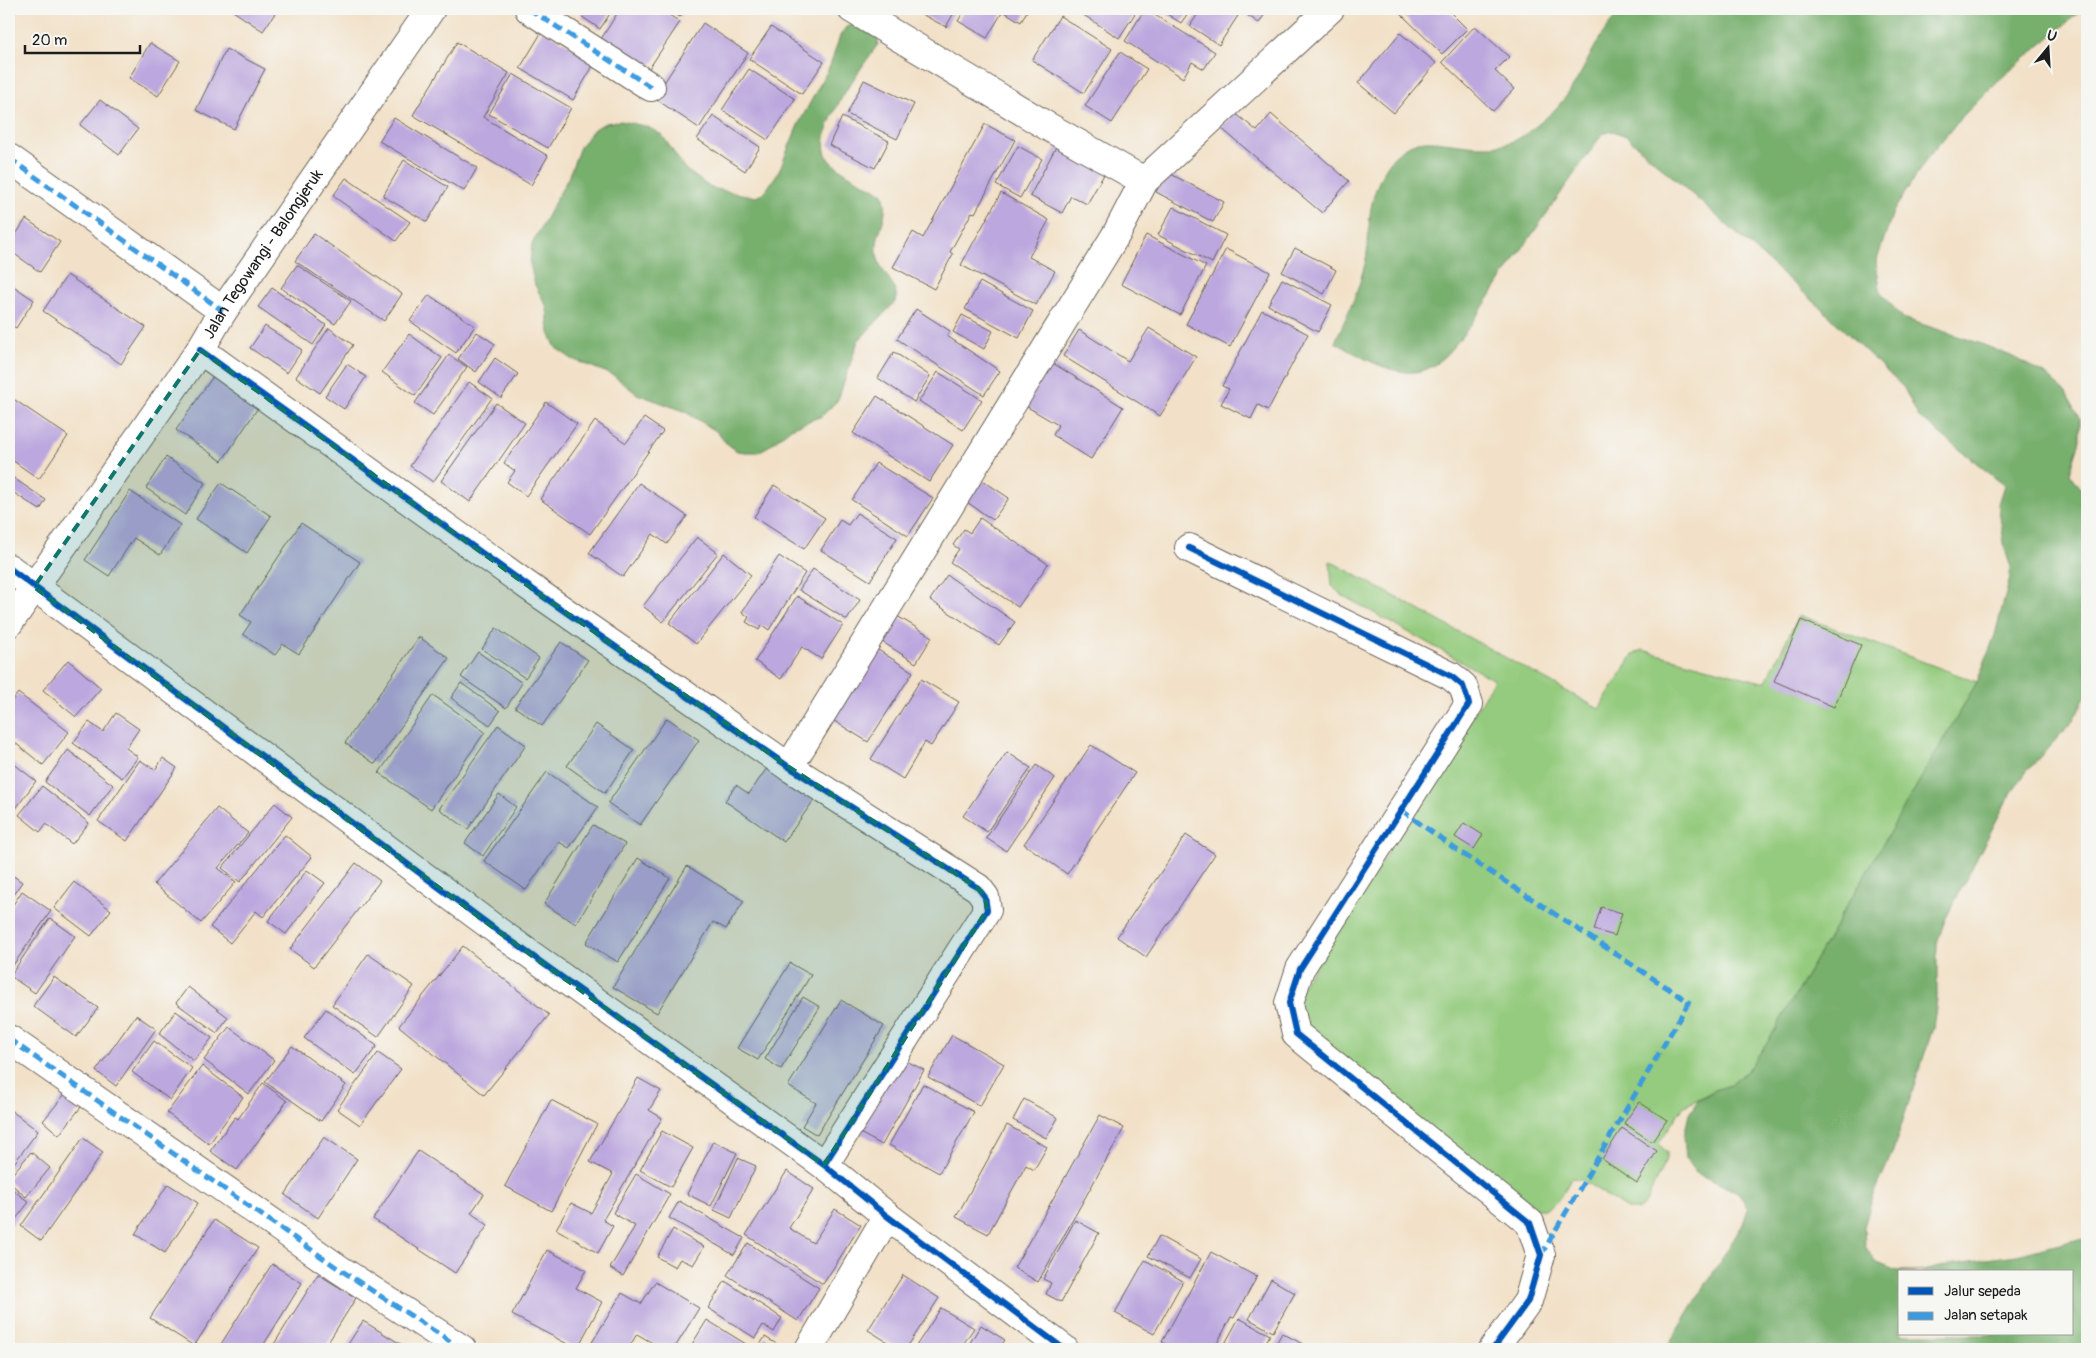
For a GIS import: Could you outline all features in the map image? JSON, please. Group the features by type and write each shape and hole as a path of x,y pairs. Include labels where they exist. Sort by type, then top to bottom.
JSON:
{"street":[{"name":"Jalan Tegowangi - Balongjeruk","path":"9,624 200,350 223,311 431,9"},
{"path":"529,9 651,87"},
{"path":"852,9 1047,126 1144,181"},
{"path":"789,767 1107,249 1144,181 1330,9"},
{"path":"9,158 223,311"},
{"path":"200,350 528,586 789,767 978,888 985,897 986,910 824,1165"},
{"path":"1189,548 1451,676 1463,686 1469,704 1300,969 1289,1003 1296,1034 1530,1223 1541,1255 1528,1301 1493,1349"},
{"path":"9,568 499,932 824,1165 887,1216 1064,1349"},
{"path":"9,1039 339,1269 462,1349"},
{"path":"809,1349 887,1216"}],"highlighted area":[{"path":"200,350 528,586 789,767 978,888 985,897 987,910 824,1165 499,932 34,587"}],"green space":[{"path":"1625,9 1675,9 1697,15 1709,9 2083,9 1999,80 1959,120 1925,161 1893,212 1876,263 1881,293 1903,318 1979,343 2011,356 2045,374 2066,393 2080,418 2080,440 2070,473 2087,497 2087,694 2072,722 2027,771 2008,798 1945,920 1937,943 1937,1000 1933,1028 1893,1151 1871,1202 1864,1227 1865,1246 1875,1262 1898,1271 1898,1336 2074,1336 2074,1270 1927,1270 1955,1263 2017,1255 2087,1237 2087,1349 1666,1349 1743,1224 1748,1209 1738,1192 1696,1173 1686,1159 1684,1136 1689,1114 1698,1100 1715,1090 1731,1085 1747,1071 1768,1042 1977,682 1995,635 2010,578 2010,565 2005,549 1998,504 2004,485 1918,416 1904,388 1821,308 1626,136 1613,131 1602,134 1481,311 1448,353 1437,363 1427,369 1416,372 1404,372 1367,360 1335,342 1354,298 1365,264 1372,202 1381,176 1388,164 1397,154 1419,142 1432,141 1493,146 1516,140 1548,116 1568,94 1605,30"},
{"path":"860,23 878,38 878,44 840,100 826,134 825,148 829,159 834,164 883,194 885,210 878,237 877,252 881,267 895,288 896,301 858,341 838,400 822,416 791,428 769,446 758,452 737,451 725,442 716,431 684,411 637,394 613,375 572,359 556,348 549,333 547,307 535,285 530,264 532,244 568,178 580,147 593,130 605,123 621,121 631,123 648,127 662,135 685,169 711,188 756,197 765,192 779,171 798,125 830,66 840,36 846,27"},
{"path":"1330,561 1599,709 1633,655 1642,650 1758,681 1766,681 1799,615 1977,682 1768,1042 1747,1071 1731,1085 1715,1090 1683,1107 1658,1144 1667,1152 1667,1158 1645,1204 1638,1210 1628,1210 1581,1179 1572,1178 1560,1197 1551,1206 1546,1209 1530,1208 1307,1039 1295,997 1437,775 1494,680 1340,594 1332,586"}],"building":[{"path":"230,9 278,9 263,31"},
{"path":"585,9 613,9 600,29 581,16"},
{"path":"620,9 660,9 680,22 648,70 601,39"},
{"path":"667,9 685,9 680,17"},
{"path":"912,9 956,9 946,27"},
{"path":"965,9 1028,9 1021,22 1003,11 987,38 958,21"},
{"path":"1082,9 1138,9 1119,38 1079,12"},
{"path":"1145,9 1215,52 1204,69 1192,62 1183,78 1125,41"},
{"path":"1159,9 1191,9 1181,23"},
{"path":"1201,9 1268,9 1259,23 1241,11 1219,45 1190,26"},
{"path":"1396,9 1447,9 1467,29 1442,54"},
{"path":"1060,16 1112,49 1084,93 1032,60"},
{"path":"703,23 748,53 699,128 654,98"},
{"path":"1475,26 1509,57 1495,71 1514,89 1493,111 1442,62"},
{"path":"771,27 824,62 802,94 749,59"},
{"path":"543,30 596,61 573,100 520,68"},
{"path":"1400,33 1436,63 1394,113 1358,83"},
{"path":"457,42 509,73 483,117 548,156 531,185 413,115"},
{"path":"150,43 180,61 158,96 129,78"},
{"path":"226,49 265,69 234,129 196,110"},
{"path":"1120,52 1147,69 1112,123 1085,106"},
{"path":"749,69 795,99 768,140 722,110"},
{"path":"513,74 571,108 548,148 489,114"},
{"path":"864,80 914,104 897,139 847,114"},
{"path":"100,100 138,129 119,155 80,125"},
{"path":"1234,112 1257,131 1271,114 1349,181 1322,213 1221,128"},
{"path":"713,116 760,147 745,171 697,139"},
{"path":"842,117 889,141 875,168 829,145"},
{"path":"394,118 477,168 464,191 379,141"},
{"path":"985,124 1015,140 975,213 972,212 950,252 953,254 934,289 893,267 913,232 923,238"},
{"path":"1057,145 1106,171 1087,204 1071,196 1062,213 1030,196"},
{"path":"1018,146 1042,159 1020,198 996,185"},
{"path":"404,160 448,187 427,222 383,196"},
{"path":"1167,172 1224,202 1213,222 1156,192"},
{"path":"346,178 410,222 396,241 333,196"},
{"path":"1001,193 1049,220 1029,257 1055,271 1036,305 961,265"},
{"path":"1173,207 1226,235 1212,263 1158,235"},
{"path":"26,219 60,242 40,272 9,250 9,245"},
{"path":"314,234 402,294 384,321 295,261"},
{"path":"1146,235 1206,266 1180,315 1121,284"},
{"path":"1295,248 1336,270 1324,294 1282,272"},
{"path":"1226,249 1270,272 1230,347 1186,324"},
{"path":"297,265 351,301 335,324 281,288"},
{"path":"67,275 146,327 121,364 43,311"},
{"path":"1282,279 1332,305 1318,332 1268,305"},
{"path":"980,282 1033,311 1019,338 965,309"},
{"path":"9,283 34,300 16,328 9,323"},
{"path":"272,288 326,325 313,345 258,307"},
{"path":"429,295 475,326 456,353 410,321"},
{"path":"916,309 950,331 947,336 1000,371 984,395 897,339"},
{"path":"1262,310 1308,334 1268,410 1258,405 1251,419 1221,404 1229,389 1222,386"},
{"path":"962,315 993,331 984,349 953,332"},
{"path":"265,326 302,350 287,373 250,348"},
{"path":"329,328 353,345 320,393 296,377"},
{"path":"1149,328 1196,357 1160,416 1063,356 1079,330 1128,361"},
{"path":"477,332 495,344 476,372 458,359"},
{"path":"409,334 442,358 415,396 382,372"},
{"path":"894,352 930,376 914,402 878,378"},
{"path":"449,355 467,367 433,415 415,403"},
{"path":"495,358 518,374 501,398 479,382"},
{"path":"1051,362 1123,407 1091,459 1053,435 1058,425 1024,405"},
{"path":"347,364 366,377 344,409 325,396"},
{"path":"216,372 262,402 222,461 176,430"},
{"path":"938,372 982,400 963,430 919,401"},
{"path":"469,382 492,398 433,482 410,466"},
{"path":"9,396 68,436 39,479 9,458"},
{"path":"877,396 953,445 929,482 853,433"},
{"path":"546,402 577,424 526,496 507,482 515,471 504,463"},
{"path":"496,403 525,423 470,502 441,481"},
{"path":"644,418 663,431 590,534 540,499 595,421 626,443"},
{"path":"166,457 205,483 185,515 146,488"},
{"path":"876,463 933,498 908,536 852,500"},
{"path":"9,475 46,500 40,510 14,493 9,500"},
{"path":"976,476 1009,498 993,520 961,498"},
{"path":"221,483 271,516 247,553 196,519"},
{"path":"639,483 687,516 667,544 653,534 623,577 589,553"},
{"path":"774,485 825,518 804,549 754,517"},
{"path":"130,491 180,525 160,555 134,538 109,576 85,560"},
{"path":"857,513 897,538 870,581 821,550 840,520 848,525"},
{"path":"980,518 1048,564 1018,607 950,562 959,549 953,545 964,529 970,533"},
{"path":"301,523 360,562 299,654 283,644 275,655 243,634 251,622 240,615"},
{"path":"697,537 718,553 663,622 643,606"},
{"path":"724,553 751,575 696,644 669,623"},
{"path":"779,556 805,573 769,630 762,625 759,630 746,622 749,617 742,612"},
{"path":"813,569 860,600 847,620 799,590"},
{"path":"947,575 1015,622 999,645 930,600"},
{"path":"797,596 843,625 821,659 802,647 781,679 755,661"},
{"path":"892,613 932,637 916,663 876,638"},
{"path":"1801,620 1861,645 1834,707 1774,681"},
{"path":"496,628 539,658 525,678 482,649"},
{"path":"419,637 449,658 375,764 345,743"},
{"path":"561,642 588,660 542,726 515,707"},
{"path":"872,646 913,672 868,742 828,717"},
{"path":"478,652 522,683 506,708 461,677"},
{"path":"68,660 101,688 76,717 43,690"},
{"path":"921,679 959,702 931,746 925,742 903,779 871,759"},
{"path":"461,683 500,711 490,725 451,698"},
{"path":"18,693 69,732 43,765 9,738 9,705"},
{"path":"433,695 485,732 431,809 379,773"},
{"path":"116,713 139,729 126,748 138,757 122,778 73,743 89,722 103,732"},
{"path":"667,718 699,740 640,825 608,803"},
{"path":"596,724 634,750 605,793 567,766"},
{"path":"498,725 526,745 468,829 439,809"},
{"path":"1091,745 1135,773 1067,874 1024,844"},
{"path":"68,750 113,785 90,816 45,782"},
{"path":"1007,752 1031,768 987,832 963,816"},
{"path":"163,758 177,768 127,841 98,821 140,760 155,770"},
{"path":"9,760 36,781 14,811 9,807"},
{"path":"1036,765 1055,778 1006,851 986,838"},
{"path":"767,768 814,800 784,842 725,801 736,785 749,794"},
{"path":"547,772 598,807 569,848 559,842 526,890 484,861"},
{"path":"42,786 89,823 72,844 46,824 40,832 19,815"},
{"path":"499,794 516,807 483,856 465,843"},
{"path":"275,803 292,817 240,882 222,868"},
{"path":"217,808 248,833 218,868 236,882 201,923 154,884"},
{"path":"1464,823 1483,835 1474,849 1455,837"},
{"path":"593,825 625,844 576,924 544,904"},
{"path":"285,835 312,857 263,917 256,911 230,943 210,927"},
{"path":"1186,835 1215,854 1146,957 1117,937"},
{"path":"638,858 670,878 618,962 586,943"},
{"path":"356,863 380,881 314,967 290,949"},
{"path":"687,866 744,901 726,929 713,922 657,1013 613,987"},
{"path":"307,870 325,883 286,934 268,921"},
{"path":"9,873 22,882 9,901"},
{"path":"74,882 111,910 91,936 54,908"},
{"path":"22,891 51,911 9,971 9,911"},
{"path":"1601,907 1622,913 1615,936 1594,930"},
{"path":"50,918 75,936 35,993 10,976"},
{"path":"463,946 549,1015 484,1095 399,1026"},
{"path":"368,954 414,986 378,1037 332,1005"},
{"path":"790,963 811,975 758,1060 737,1048"},
{"path":"54,977 98,1008 76,1037 33,1006"},
{"path":"188,987 228,1017 217,1033 176,1003"},
{"path":"803,997 820,1007 781,1069 765,1059"},
{"path":"841,1000 884,1026 817,1135 802,1126 816,1103 788,1086"},
{"path":"326,1009 377,1046 355,1075 304,1038"},
{"path":"176,1011 212,1038 194,1061 159,1034"},
{"path":"136,1015 156,1029 116,1086 96,1071"},
{"path":"229,1027 274,1060 249,1094 204,1060"},
{"path":"952,1035 1004,1064 980,1106 928,1077"},
{"path":"154,1041 192,1068 170,1100 132,1072"},
{"path":"292,1046 346,1085 321,1121 265,1082"},
{"path":"378,1053 401,1069 360,1125 337,1109"},
{"path":"899,1057 924,1070 882,1145 858,1132"},
{"path":"202,1066 243,1097 209,1144 167,1113"},
{"path":"638,1078 661,1091 649,1110 662,1118 603,1220 613,1226 598,1253 556,1229 571,1203 591,1213 613,1174 590,1162"},
{"path":"263,1083 287,1101 237,1170 210,1151 235,1117 238,1119"},
{"path":"923,1084 974,1112 939,1173 889,1145"},
{"path":"65,1094 81,1107 59,1135 43,1121"},
{"path":"1024,1099 1058,1118 1046,1138 1013,1120"},
{"path":"551,1100 597,1124 551,1211 505,1186"},
{"path":"1639,1102 1667,1120 1652,1142 1624,1123"},
{"path":"9,1109 38,1131 9,1170"},
{"path":"1100,1115 1124,1128 1038,1282 1014,1268"},
{"path":"1007,1125 1047,1147 1034,1170 1026,1165 988,1234 956,1217"},
{"path":"1622,1128 1657,1151 1637,1183 1602,1159"},
{"path":"662,1131 693,1148 671,1187 640,1170"},
{"path":"324,1137 357,1159 318,1218 285,1195"},
{"path":"83,1138 103,1152 41,1241 21,1226"},
{"path":"713,1141 737,1153 711,1206 687,1194"},
{"path":"418,1151 484,1194 471,1213 488,1225 455,1273 373,1219"},
{"path":"31,1152 50,1168 26,1197 9,1182 9,1178"},
{"path":"738,1158 756,1166 731,1218 714,1210"},
{"path":"787,1171 814,1189 789,1228 813,1243 835,1209 861,1225 823,1284 746,1235"},
{"path":"636,1174 670,1194 623,1276 610,1268 635,1226 613,1213"},
{"path":"168,1184 198,1203 165,1253 135,1234"},
{"path":"9,1187 29,1202 9,1228"},
{"path":"679,1201 744,1238 734,1255 669,1218"},
{"path":"214,1220 258,1248 194,1346 150,1318"},
{"path":"1075,1220 1099,1233 1061,1302 1046,1294 1051,1283 1043,1279"},
{"path":"673,1229 704,1247 693,1265 680,1259 675,1267 657,1257"},
{"path":"1159,1236 1201,1259 1190,1278 1148,1256"},
{"path":"748,1243 819,1288 798,1321 727,1275"},
{"path":"547,1250 586,1270 576,1288 602,1302 577,1349 512,1315"},
{"path":"1211,1252 1257,1277 1234,1318 1231,1317 1214,1349 1175,1349 1162,1342"},
{"path":"1145,1260 1183,1281 1154,1334 1115,1313"},
{"path":"272,1264 302,1283 261,1349 230,1349 221,1344"},
{"path":"318,1274 356,1298 324,1349 271,1349"},
{"path":"903,1275 939,1298 906,1349 899,1349 868,1330"},
{"path":"1271,1279 1295,1293 1273,1332 1249,1319"},
{"path":"725,1281 782,1318 774,1332 763,1325 755,1338 708,1308"},
{"path":"655,1282 699,1308 674,1349 663,1349 637,1334 628,1349 588,1349 622,1293 641,1304"},
{"path":"941,1308 974,1328 960,1349 914,1349"},
{"path":"1239,1318 1270,1335 1262,1349 1222,1349"},
{"path":"707,1320 754,1349 689,1349"},
{"path":"363,1321 404,1346 402,1349 345,1349"},
{"path":"981,1325 1005,1340 999,1349 966,1349"},
{"path":"1282,1333 1312,1349 1273,1349"},
{"path":"765,1337 785,1349 757,1349"}],"marked path":[{"path":"529,9 651,87"},
{"path":"9,158 223,311"},
{"path":"1401,810 1454,848 1689,1002 1541,1255"},
{"path":"9,1039 339,1269 462,1349"}],"cycle path":[{"path":"200,350 528,586 789,767 978,888 985,897 987,910 824,1165"},
{"path":"1189,548 1451,676 1463,686 1469,704 1300,969 1289,1003 1296,1034 1530,1223 1541,1255 1528,1301 1493,1349"},
{"path":"9,568 499,932 824,1165 887,1216 1064,1349"}]}
